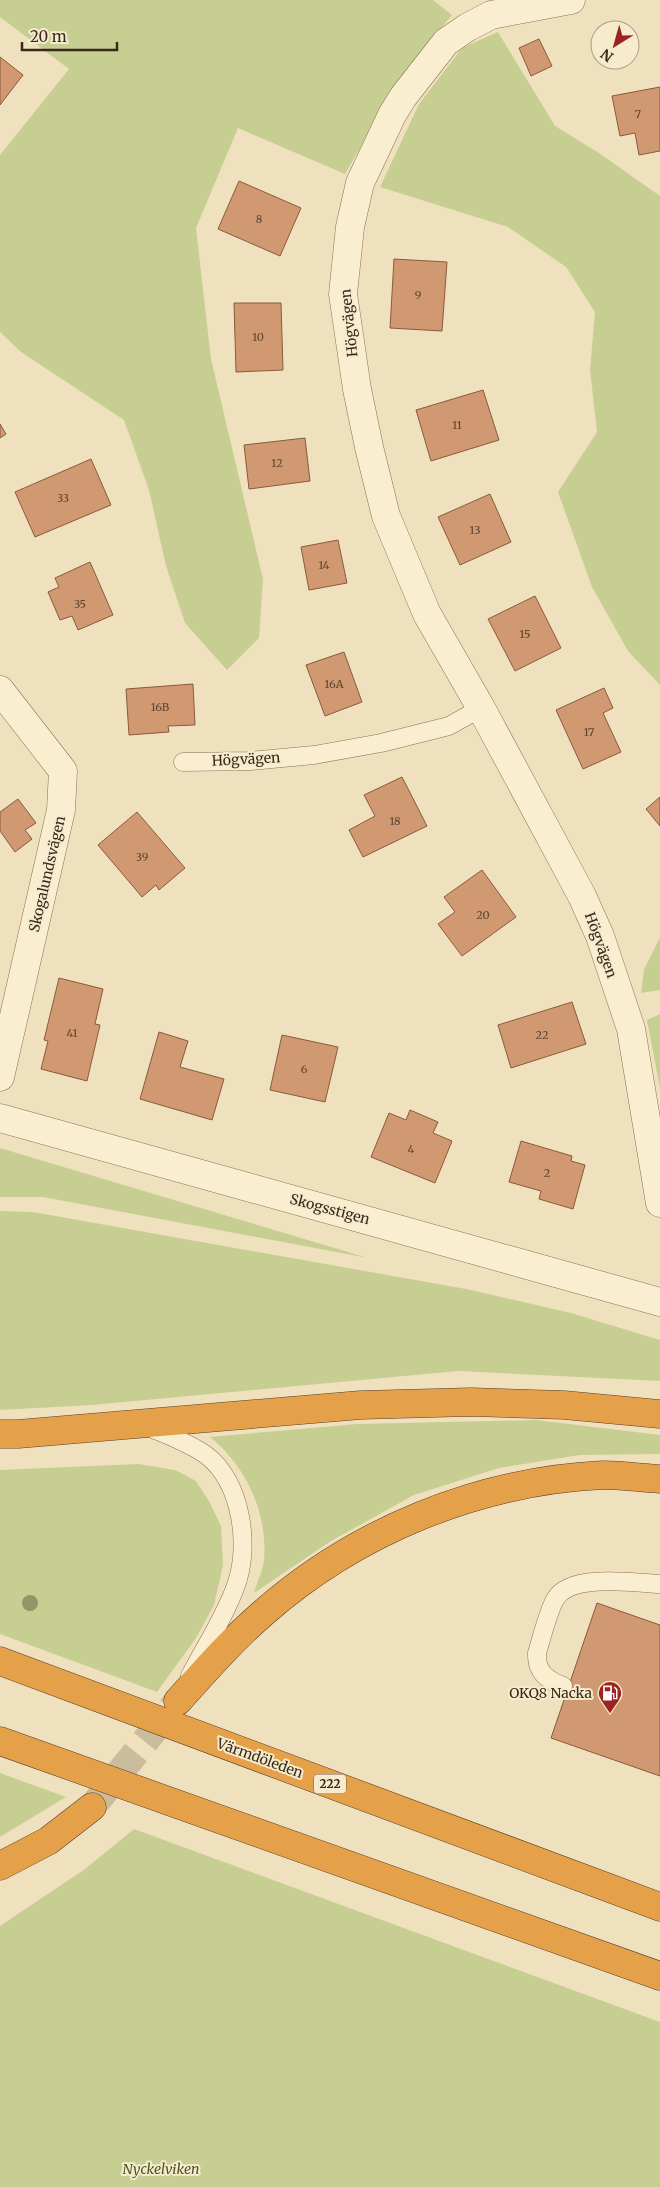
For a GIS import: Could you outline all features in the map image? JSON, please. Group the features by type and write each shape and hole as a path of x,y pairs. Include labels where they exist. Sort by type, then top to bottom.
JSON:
{"highway":[{"path":"0,1434 144,1425 361,1405 470,1402 564,1405 660,1414"},
{"path":"178,1701 234,1639 296,1586 347,1551 403,1522 452,1503 497,1490 561,1479 605,1475 660,1479"},
{"name":"Värmdöleden","path":"0,1661 660,1907"},
{"path":"0,1741 660,1975"},
{"path":"0,1866 48,1841 92,1806"}],"street":[{"name":"Högvägen","path":"571,0 490,15 468,27 446,42 403,97 392,115 360,183 350,228 343,294 359,398 386,516 427,614 481,708 582,896 600,936 631,1029 660,1203"},
{"name":"Skogalundsvägen","path":"0,690 64,771 61,810 0,1077"},
{"name":"Skogsstigen","path":"0,1118 660,1302"}],"lane":[{"name":"Högvägen","path":"183,762 250,761 314,755 381,743 448,726 481,708"},
{"path":"144,1425 206,1455 223,1472 236,1497 242,1529 242,1557 236,1587 178,1701"},
{"path":"563,1686 545,1677 536,1662 537,1653 556,1597 569,1588 593,1580 660,1584"}],"green space":[{"path":"0,0 433,0 452,15 401,78 345,174 238,128 196,228 211,359 263,579 259,638 227,670 185,623 166,566 149,490 124,420 21,352 0,332 0,155 69,69 0,17"},
{"path":"498,32 555,126 599,153 660,196 660,685 628,651 592,587 558,492 597,432 590,370 595,312 566,267 508,227 380,187 419,104 462,48"},
{"path":"660,938 660,990 641,993 644,969"},
{"path":"660,1014 660,1088 647,1020"},
{"path":"0,1148 368,1258 43,1197 0,1197"},
{"path":"0,1211 33,1212 466,1289 571,1313 660,1340 660,1381 458,1371 92,1405 0,1410"},
{"path":"536,1420 660,1435 660,1454 580,1455 499,1468 414,1495 331,1541 254,1593 264,1560 264,1542 258,1508 244,1476 223,1449 210,1437 357,1424"},
{"path":"139,1464 175,1470 196,1481 209,1501 221,1526 223,1565 214,1605 196,1638 157,1692 0,1634 0,1470"},
{"path":"0,1773 66,1797 0,1837"},
{"name":"Nyckelviken","path":"134,1829 660,2022 660,2187 0,2187 0,1926 85,1869"}],"building":[{"path":"539,39 552,66 531,76 519,48"},
{"path":"0,57 23,75 0,105"},
{"path":"660,87 660,151 639,155 635,133 620,136 612,96"},
{"path":"239,181 301,208 280,256 218,229"},
{"path":"394,259 447,262 442,331 390,328"},
{"path":"234,303 281,303 283,370 236,372"},
{"path":"483,390 499,440 431,461 416,410"},
{"path":"0,424 6,434 0,438"},
{"path":"305,438 310,481 249,489 244,445"},
{"path":"91,459 111,505 35,537 15,492"},
{"path":"490,494 511,542 460,565 438,517"},
{"path":"338,540 347,583 309,590 301,547"},
{"path":"90,562 113,615 78,630 72,616 60,620 48,592 59,587 55,578"},
{"path":"535,596 561,648 515,671 488,619"},
{"path":"344,652 362,702 325,716 306,665"},
{"path":"193,684 195,725 168,726 169,732 129,735 126,689"},
{"path":"604,688 613,708 603,713 621,752 583,769 556,710"},
{"path":"402,777 427,826 363,857 349,830 375,816 364,795"},
{"path":"660,797 660,826 646,809"},
{"path":"18,799 36,823 25,830 32,839 15,852 0,831 0,812"},
{"path":"137,812 185,868 159,890 156,885 142,897 98,845"},
{"path":"482,870 516,917 462,956 438,924 455,912 444,897"},
{"path":"59,978 103,989 95,1024 100,1025 87,1081 41,1069 48,1041 44,1040"},
{"path":"572,1002 586,1044 511,1068 498,1025"},
{"path":"159,1032 188,1041 180,1067 224,1079 212,1120 140,1099"},
{"path":"282,1035 338,1047 325,1102 270,1090"},
{"path":"410,1110 438,1122 433,1133 452,1141 435,1183 371,1157 389,1113 406,1120"},
{"path":"521,1141 572,1156 571,1161 585,1165 573,1209 539,1199 541,1191 509,1182"},
{"name":"OKQ8 Nacka","path":"597,1603 660,1625 660,1776 551,1738"}],"tunnel":[{"path":"92,1807 176,1703"}],"place":[{"name":"OKQ8 Nacka","path":"610,1714"}]}
